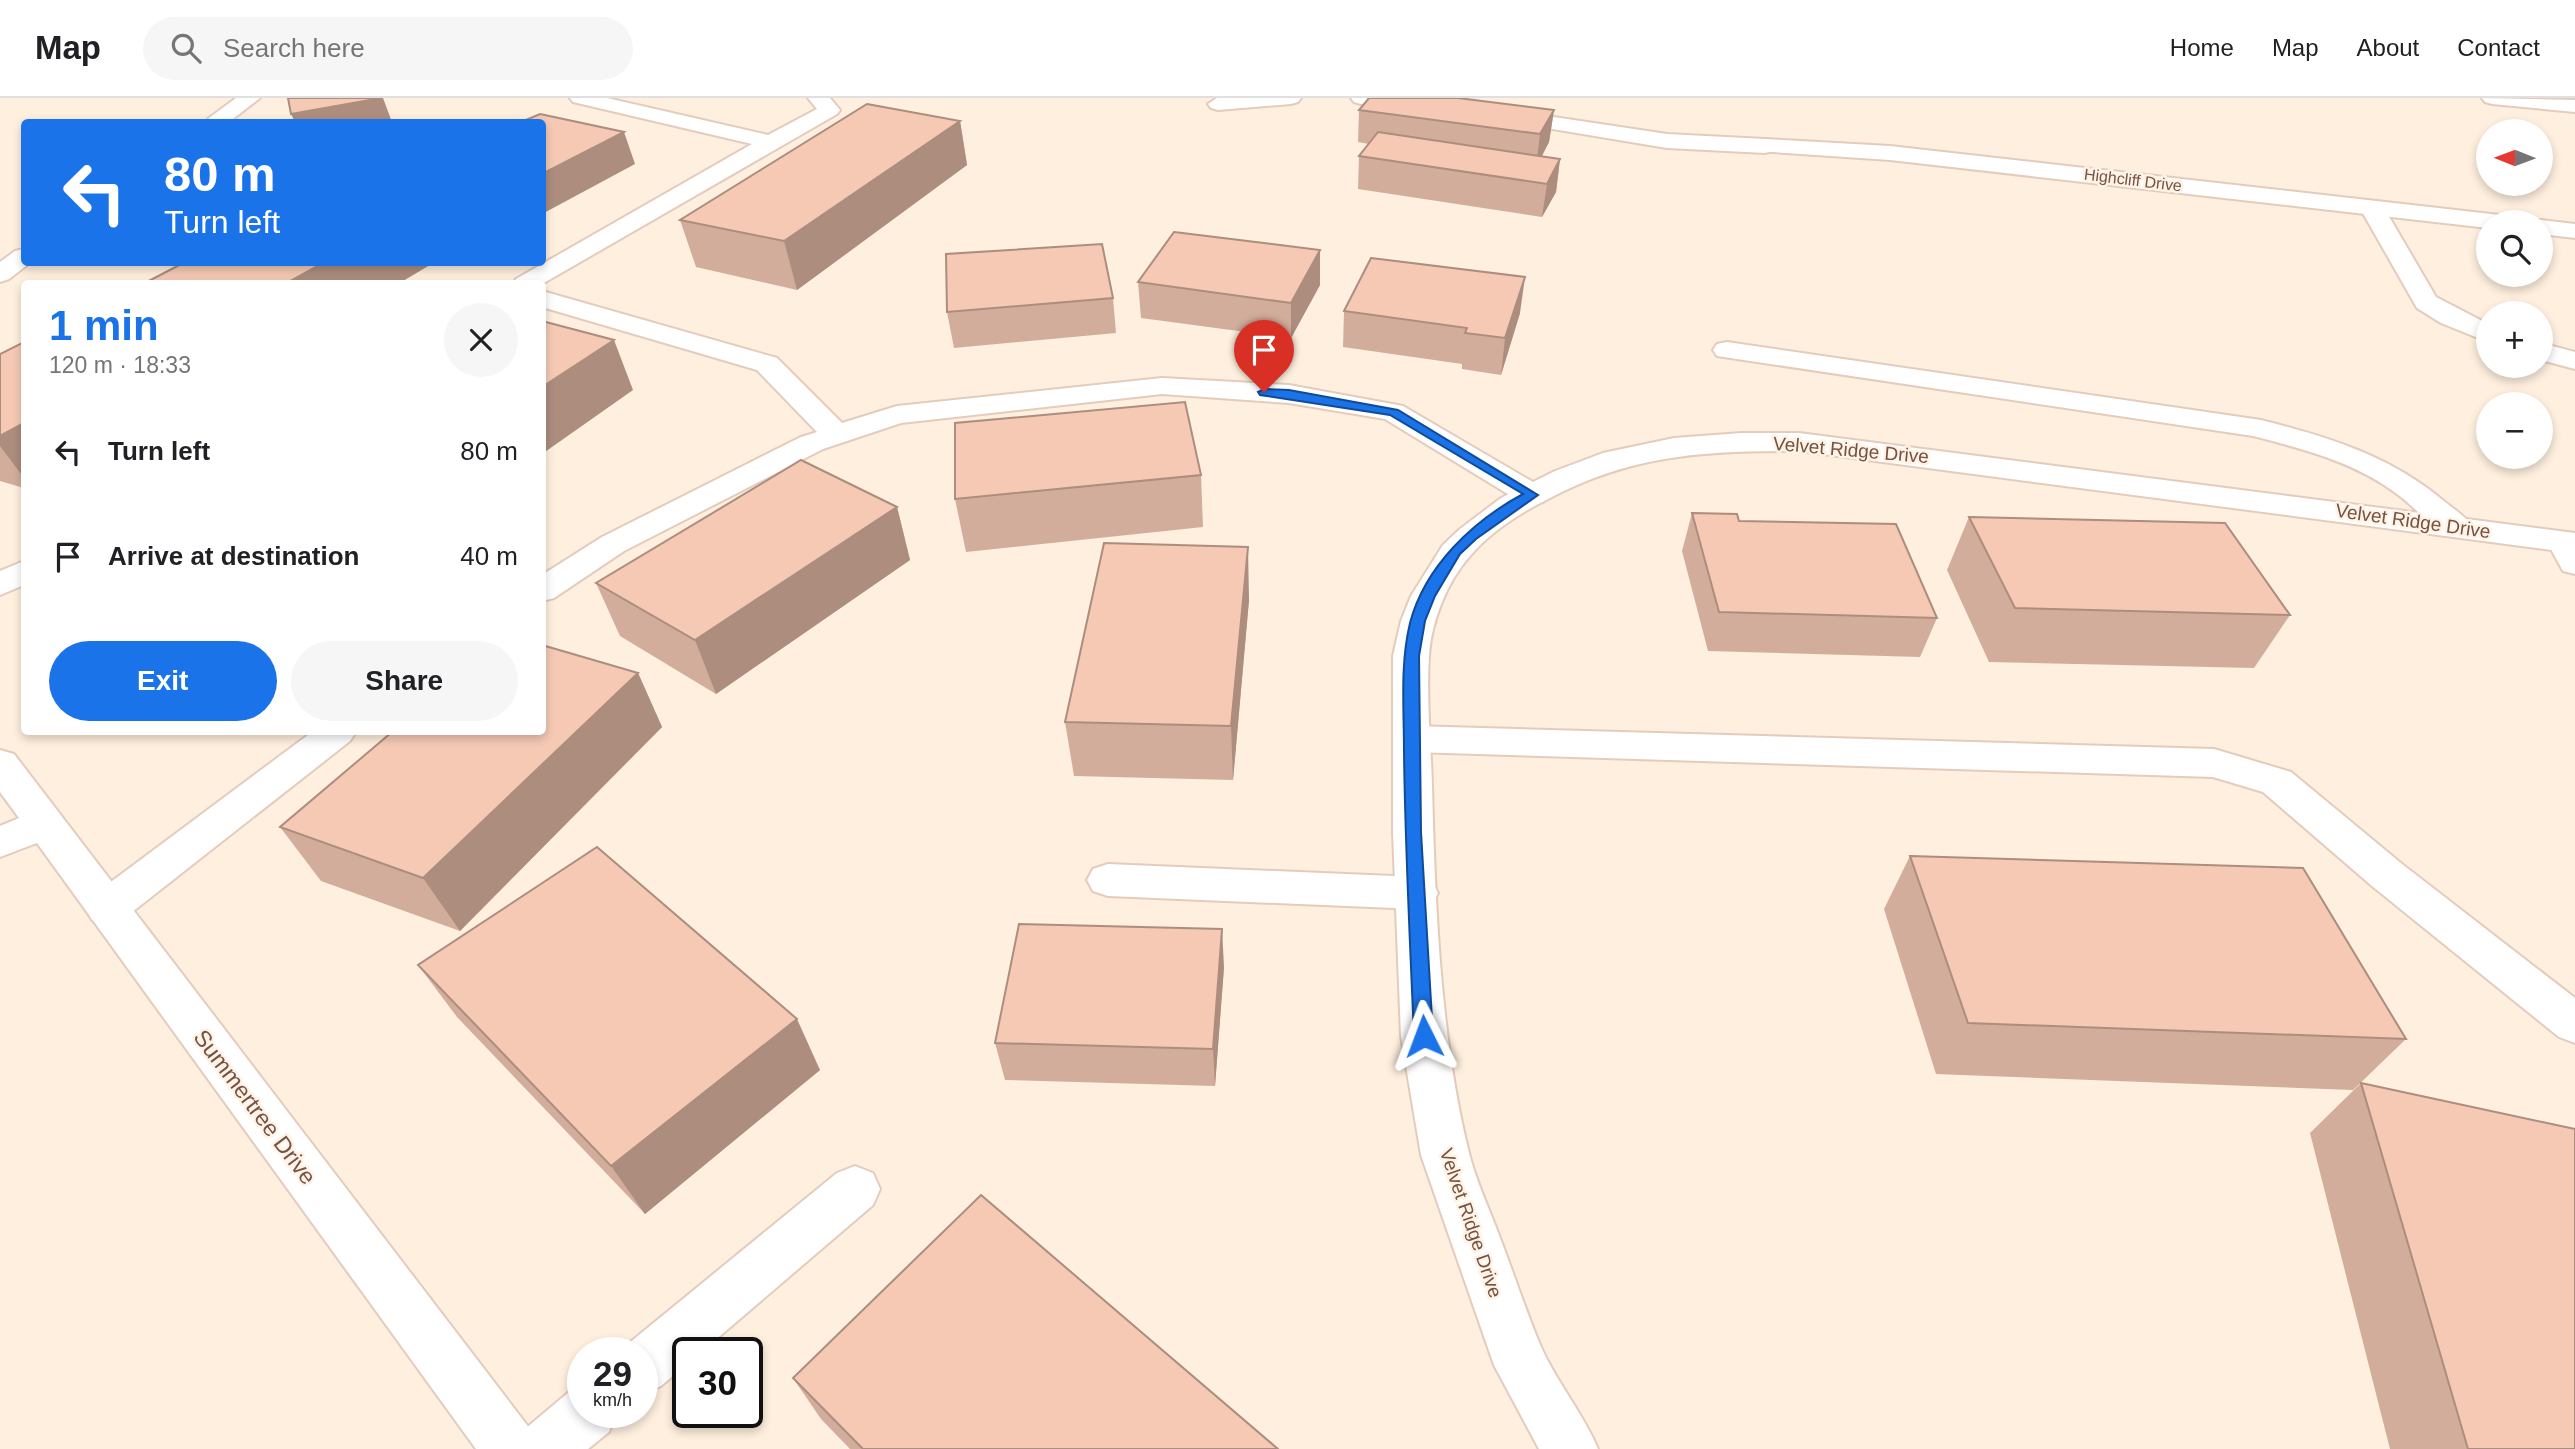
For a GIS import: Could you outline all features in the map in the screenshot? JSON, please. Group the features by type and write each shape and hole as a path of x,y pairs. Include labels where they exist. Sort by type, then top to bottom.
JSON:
{"street":[{"path":"220,119 250,98"},
{"path":"580,98 771,142"},
{"path":"532,280 830,110 818,98"},
{"path":"1218,104 1291,98"},
{"path":"1360,98 1442,108"},
{"path":"2491,98 2575,106"},
{"name":"Highcliff Drive","path":"1483,113 1565,123 1667,141 1890,153 2476,219"},
{"path":"2372,208 2426,302 2476,329"},
{"path":"2553,228 2575,231"},
{"path":"0,274 21,258"},
{"path":"546,300 767,363 837,435"},
{"path":"1727,350 2239,424 2301,439 2367,464 2405,485 2457,527"},
{"path":"2553,355 2575,361"},
{"path":"546,588 613,544 812,443 897,415 1162,386 1289,394 1393,412 1532,495"},
{"name":"Velvet Ridge Drive","path":"1570,1449 1521,1365 1445,1155 1424,1036 1417,893 1411,656 1418,621 1428,596 1455,552 1502,513 1566,477 1614,459 1674,447 1741,442 1799,442 2457,527 2571,550"},
{"path":"0,585 21,573"},
{"path":"107,908 333,735"},
{"path":"1412,739 2214,763 2277,782 2387,875 2575,1024"},
{"name":"Summertree Drive","path":"0,764 510,1449"},
{"path":"0,842 44,824"},
{"path":"1108,880 1417,893"},
{"path":"658,1354 855,1189"},
{"path":"545,1449 570,1428"}],"building":[{"path":"288,98 381,98 291,114"},
{"path":"1369,98 1458,98 1554,110 1540,134 1359,110"},
{"path":"867,104 960,121 784,241 680,220"},
{"path":"540,114 624,132 546,172 546,119 528,119"},
{"path":"1378,132 1560,159 1547,184 1359,156"},
{"path":"1174,232 1320,250 1291,303 1138,282"},
{"path":"1102,244 1113,298 947,312 946,254"},
{"path":"1371,258 1525,277 1505,338 1465,333 1467,328 1344,311"},
{"path":"177,266 318,266 292,280 151,280"},
{"path":"546,322 614,340 546,384"},
{"path":"21,344 21,425 0,436 0,354"},
{"path":"1185,402 1201,475 955,499 955,423"},
{"path":"801,460 897,507 695,640 596,583"},
{"path":"1692,513 1737,514 1739,521 1896,524 1937,618 1719,612"},
{"path":"1969,517 2225,523 2290,615 2015,608"},
{"path":"1104,543 1248,547 1231,726 1065,722"},
{"path":"546,646 638,673 423,878 280,827 388,735 546,735"},
{"path":"597,847 797,1019 611,1166 418,965"},
{"path":"1910,856 2303,868 2406,1039 1968,1023"},
{"path":"1019,924 1222,929 1213,1049 995,1043"},
{"path":"2361,1083 2575,1129 2575,1449 2468,1449"},
{"path":"981,1195 1278,1449 863,1449 793,1378"}],"route":[{"path":"1264,392 1393,412 1532,495 1512,505 1471,536 1455,552 1428,596 1418,621 1411,656 1413,832 1424,1036"}]}
